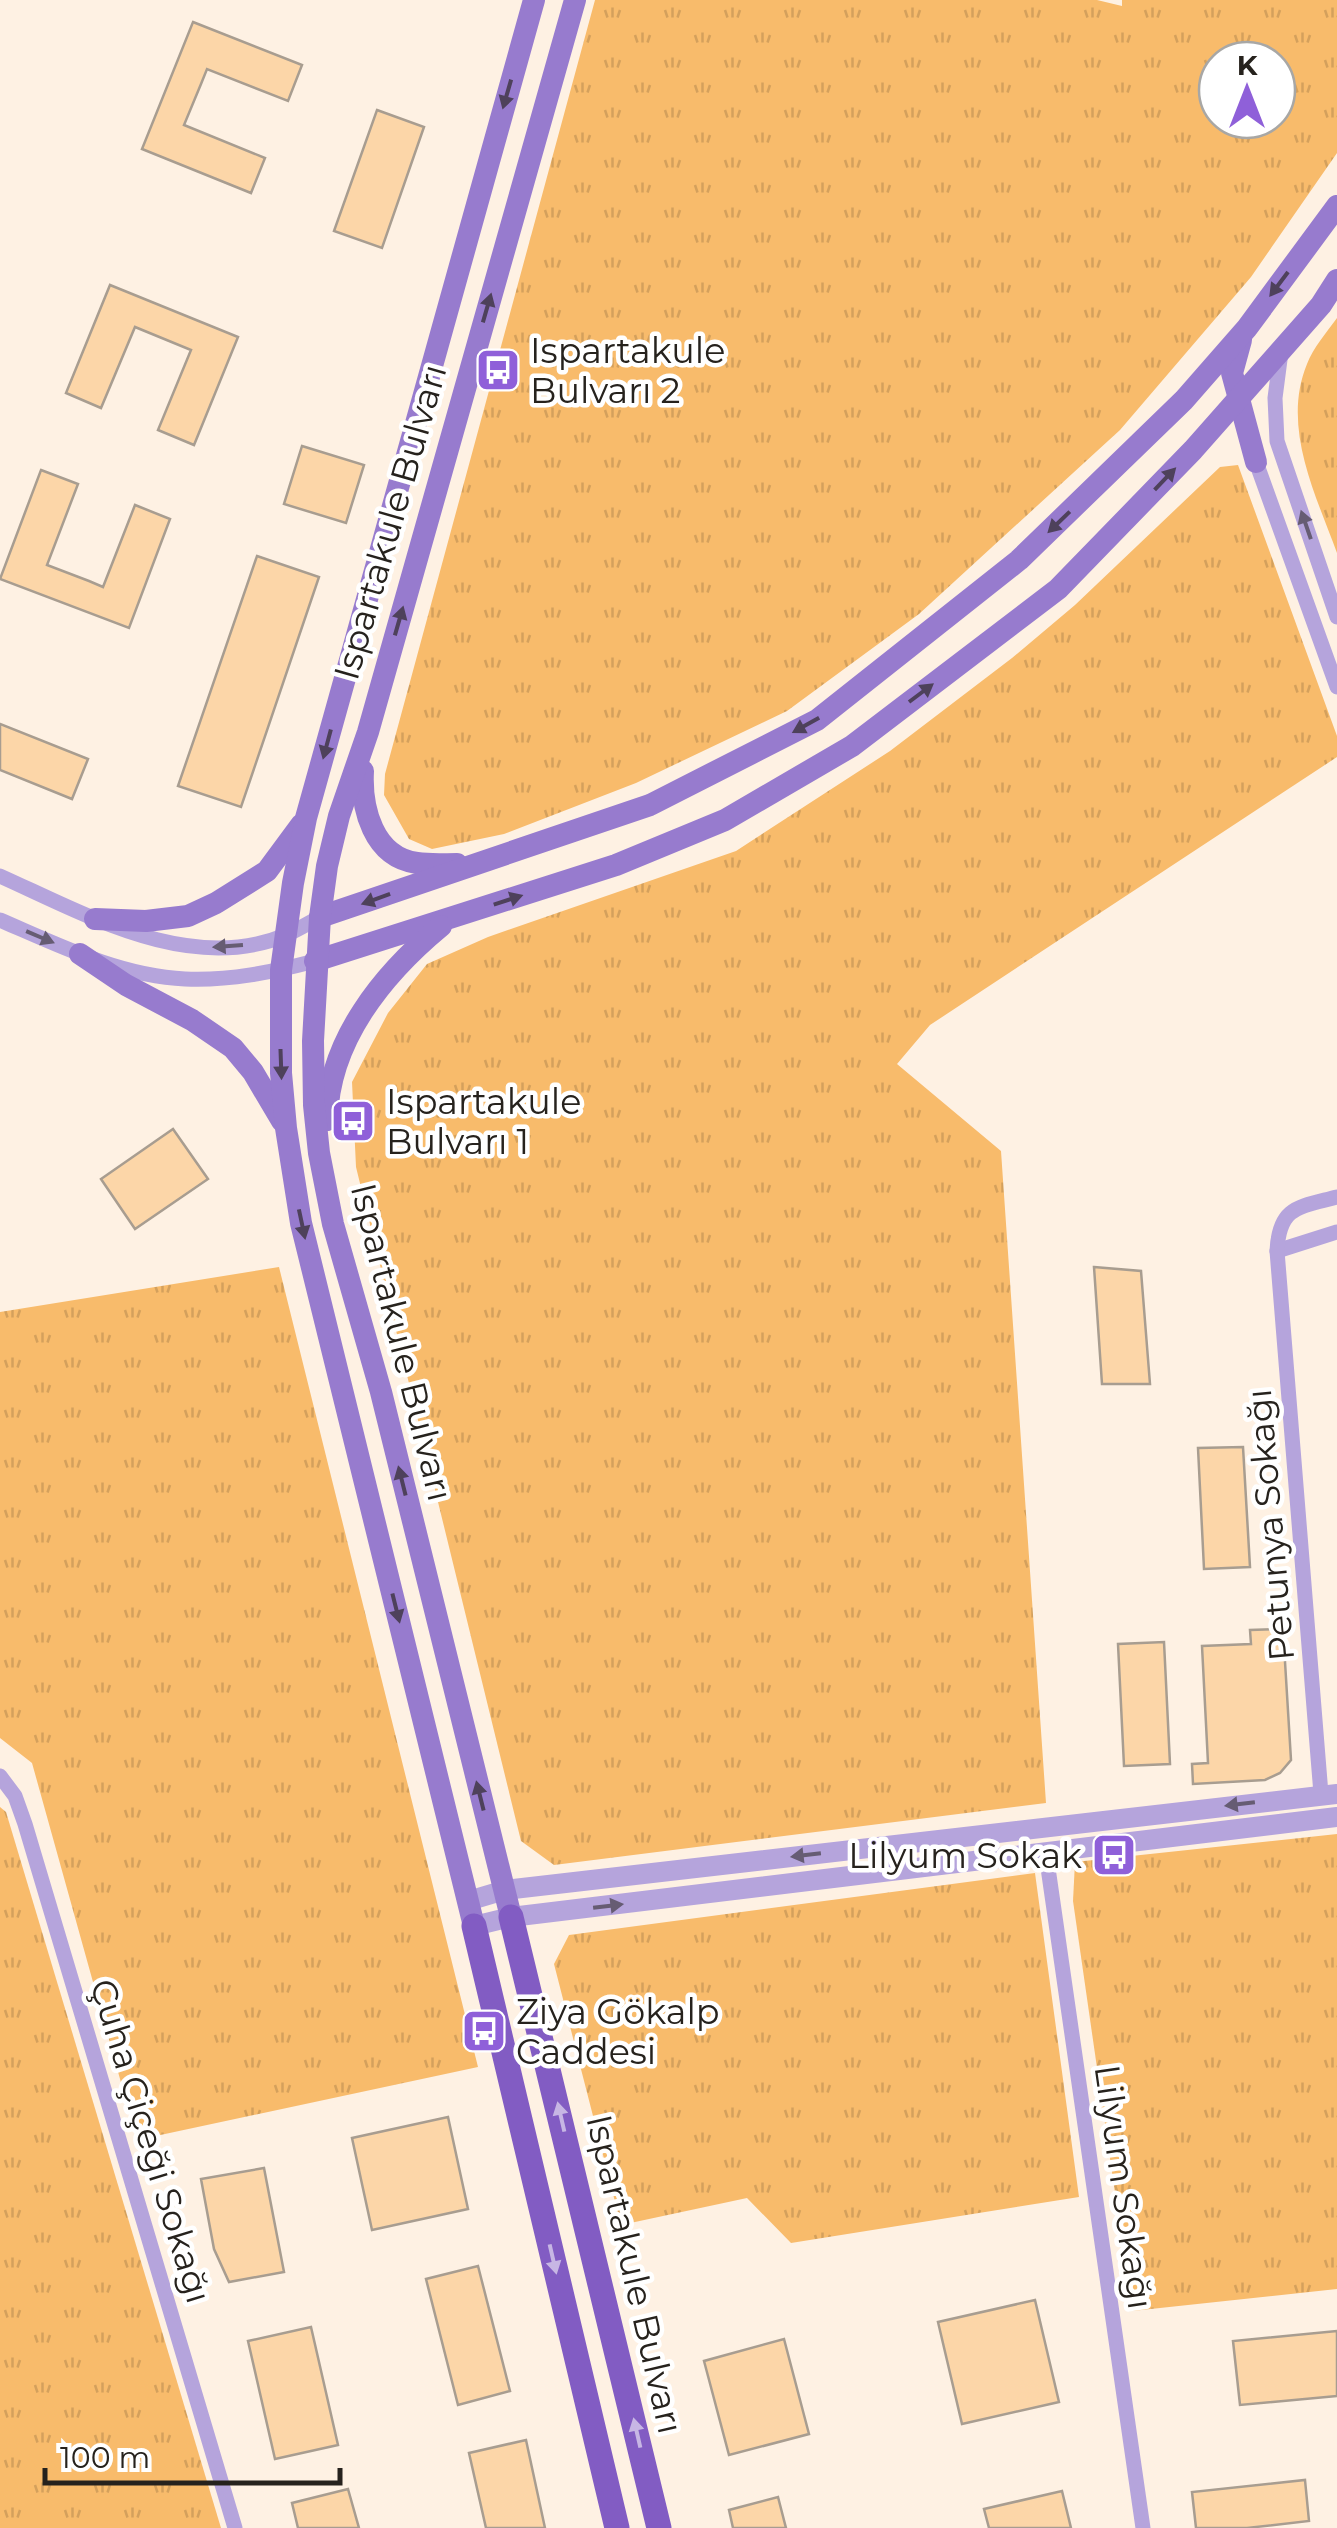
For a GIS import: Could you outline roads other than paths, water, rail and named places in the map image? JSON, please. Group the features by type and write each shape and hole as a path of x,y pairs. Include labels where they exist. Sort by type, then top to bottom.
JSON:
{"main road":[{"name":"Ispartakule Bulvarı","path":"534,0 306,818 284,936 281,1073 301,1223 468,1901 616,2528"},
{"name":"Ispartakule Bulvarı","path":"575,0 368,732 335,833 316,961 314,1105 326,1194 381,1392 660,2528"},
{"path":"320,917 650,805 817,720 1019,560 1184,400 1247,328 1337,206"},
{"path":"316,961 616,865 726,820 852,746 1058,589 1194,450 1321,305 1337,280"},
{"path":"1247,328 1232,373 1256,462"},
{"path":"1194,450 1210,442 1232,441 1240,444 1256,462"},
{"path":"368,732 362,795 374,833 394,854 414,863 475,865"},
{"path":"95,919 146,921 188,916 216,903 267,871 306,818"},
{"path":"326,1194 327,1097 345,1041 406,956 452,918"},
{"path":"80,954 233,1048 253,1072 286,1128"}],"street":[{"path":"1281,351 1274,398 1277,441 1337,617"},
{"path":"1256,462 1337,687"},
{"path":"0,876 95,919 154,940 206,947 245,945 284,936 320,917"},
{"path":"0,920 80,954 181,979 281,970 316,961"},
{"path":"1337,1197 1290,1211 1278,1229 1277,1251 1337,1232"},
{"name":"Petunya Sokağı","path":"1277,1251 1329,1794"},
{"name":"Çuha Çiçeği Sokağı","path":"0,1776 15,1796 25,1824 235,2528"},
{"path":"468,1901 505,1890 1329,1794 1330,1818 512,1917 474,1926"},
{"path":"1042,1827 1046,1854"},
{"name":"Lilyum Sokağı","path":"1046,1854 1142,2528"}],"place":[{"name":"Ispartakule Bulvarı 2","path":"498,370"},
{"name":"Ispartakule Bulvarı 1","path":"353,1121"},
{"name":"Lilyum Sokak","path":"1114,1855"},
{"name":"Ziya Gökalp Caddesi","path":"484,2031"}]}
